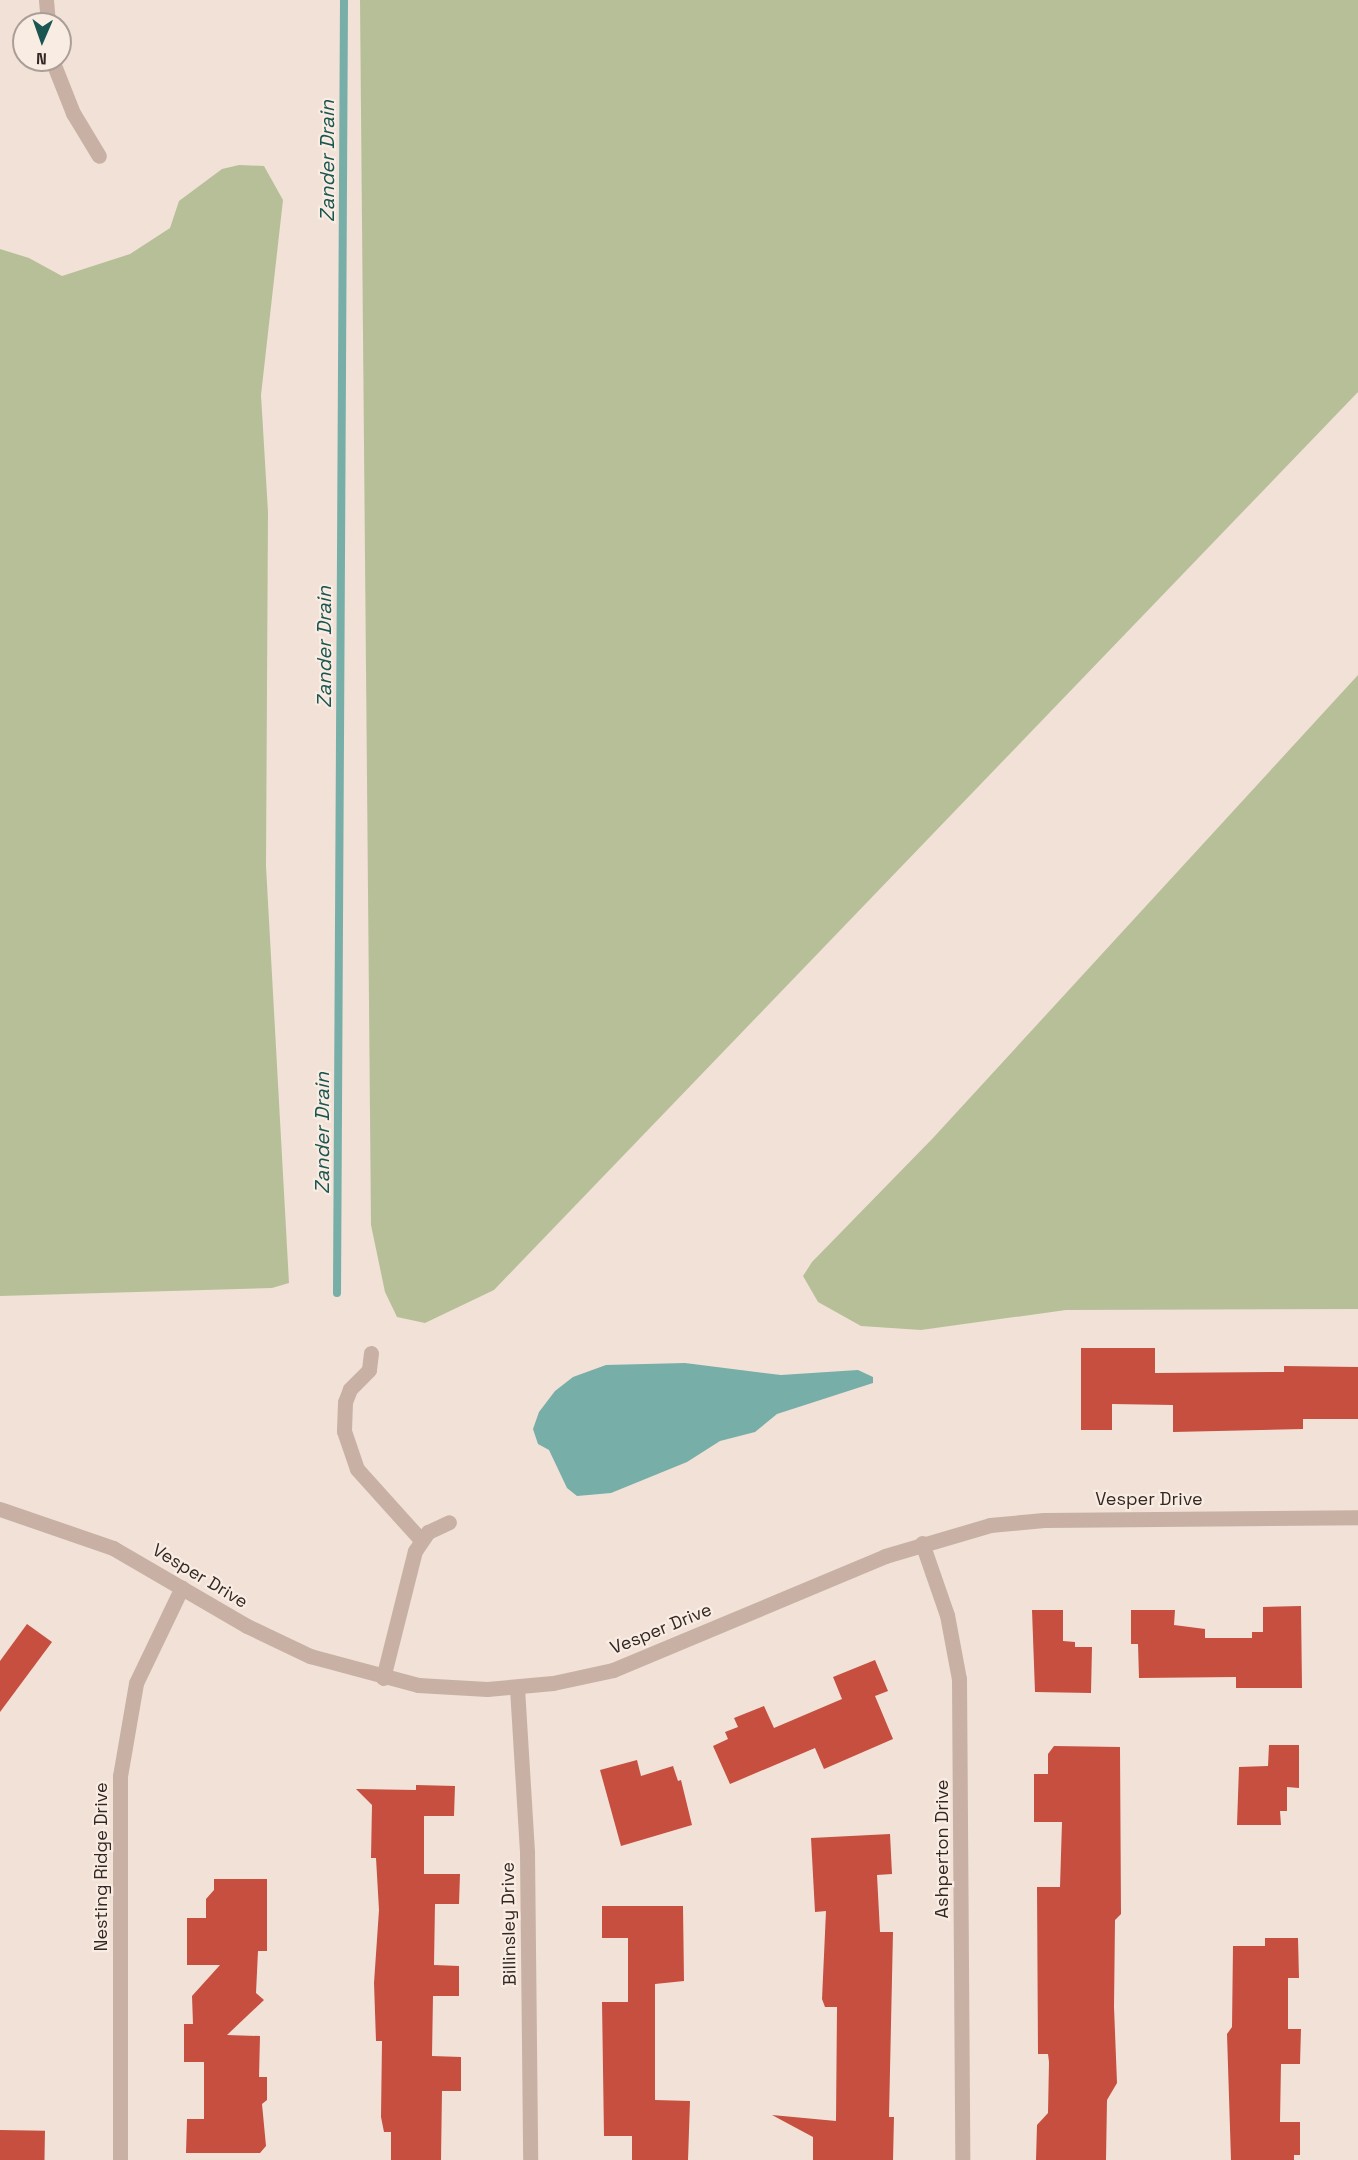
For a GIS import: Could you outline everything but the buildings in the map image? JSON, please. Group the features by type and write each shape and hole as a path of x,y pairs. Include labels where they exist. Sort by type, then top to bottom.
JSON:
{"street":[{"path":"57,72 73,113 99,156"},
{"path":"371,1353 369,1370 350,1389 345,1402 344,1431 357,1469 420,1539"},
{"name":"Vesper Drive","path":"0,1509 113,1548 279,1643 383,1678 448,1688 517,1688 580,1678 651,1657 851,1569 922,1543 980,1527 1044,1520 1358,1517"},
{"path":"383,1678 420,1539 448,1522"},
{"name":"Ashperton Drive","path":"922,1543 947,1615 959,1679 962,2160"},
{"name":"Nesting Ridge Drive","path":"120,2160 120,1776 136,1683 182,1587"},
{"name":"Billinsley Drive","path":"517,1688 528,1853 530,2160"}],"green space":[{"path":"360,0 1358,0 1358,392 494,1290 425,1323 397,1317 385,1292 371,1225"},
{"path":"239,165 264,166 283,200 261,395 268,512 266,866 289,1283 272,1288 0,1296 0,249 29,258 62,276 130,254 170,228 179,201 222,169"},
{"path":"1358,675 1358,1309 1066,1310 921,1330 861,1326 818,1302 803,1276 812,1262 933,1138"}],"water":[{"path":"685,1363 781,1375 858,1370 873,1377 873,1383 777,1414 755,1432 720,1441 687,1462 611,1493 577,1496 567,1488 549,1450 538,1444 533,1429 539,1412 555,1391 573,1377 606,1365"}],"waterway":[{"name":"Zander Drain","path":"337,1293 344,0"}]}
